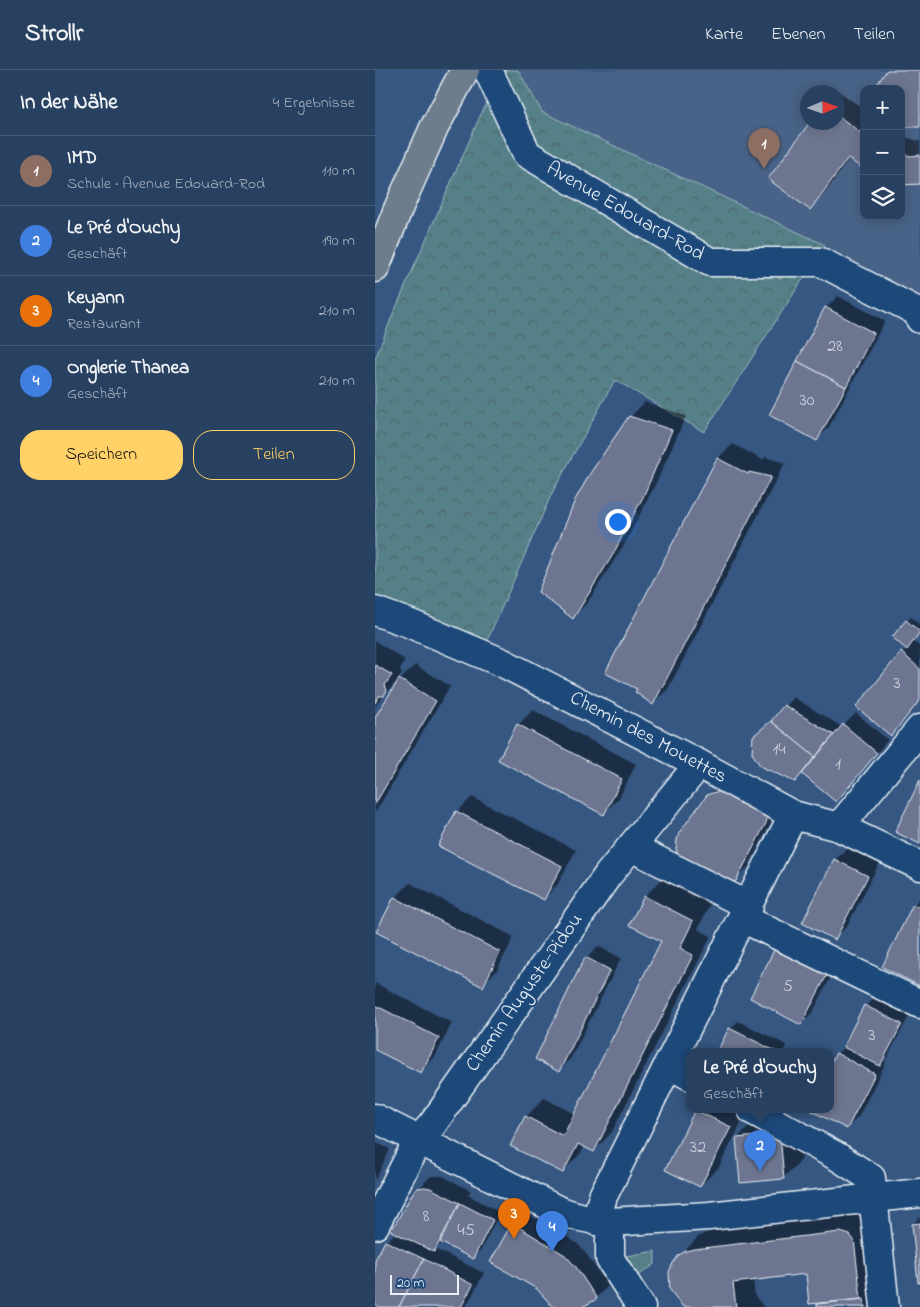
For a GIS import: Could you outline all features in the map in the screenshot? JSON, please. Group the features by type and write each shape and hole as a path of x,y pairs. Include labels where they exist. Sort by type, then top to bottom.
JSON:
{"main road":[{"path":"375,268 398,209 434,128 465,70"}],"street":[{"name":"Avenue Edouard-Rod","path":"488,70 527,154 710,262 821,262 918,312 920,319"},
{"name":"Chemin des Mouettes","path":"375,611 411,624 503,663 699,764 793,815 839,826 920,866"},
{"path":"839,826 920,729"},
{"name":"Chemin Auguste-Pidou","path":"375,1225 418,1140 432,1125 602,882 699,764"},
{"path":"688,1048 745,912 793,815"},
{"path":"631,847 745,912 920,1004"},
{"path":"641,1307 610,1259 603,1221 603,1196 679,1070 686,1053"},
{"path":"758,1113 839,1156 871,1178 885,1307"},
{"path":"375,1118 558,1210 574,1217 603,1221 709,1216 920,1193"}],"shaded area":[{"path":"518,70 920,70 920,298 825,245 541,112"}],"green space":[{"path":"506,70 518,70 542,112 825,245 704,432 615,380 552,493 477,664 375,625 375,359 481,114"},
{"path":"655,1251 655,1264 635,1278 621,1257"}],"building":[{"path":"887,70 920,70 920,127 905,127 905,85 877,85"},
{"path":"845,121 860,132 860,167 848,158 810,210 768,179 804,130 845,130"},
{"path":"905,155 920,155 920,184 905,185"},
{"path":"825,307 874,333 846,387 797,361"},
{"path":"797,361 846,387 817,441 769,415"},
{"path":"629,416 672,430 643,497 612,556 573,619 538,592 575,500 591,472"},
{"path":"717,458 748,474 749,472 771,477 653,705 635,692 637,689 605,673"},
{"path":"906,620 920,632 907,650 892,637"},
{"path":"901,652 920,669 920,700 891,736 856,707"},
{"path":"375,665 392,675 385,685 387,690 384,696 379,696 375,703"},
{"path":"399,679 436,701 375,804 375,717"},
{"path":"784,705 834,735 815,757 771,721"},
{"path":"771,721 815,757 795,782 764,768 752,753 753,736"},
{"path":"517,724 622,779 604,815 498,760"},
{"path":"843,724 877,753 836,802 802,774"},
{"path":"920,780 920,844 895,832"},
{"path":"722,792 768,816 736,881 731,883 678,856 676,849 679,833 707,795"},
{"path":"456,811 562,866 544,900 438,846"},
{"path":"834,859 868,876 835,940 802,923"},
{"path":"644,896 693,921 680,948 693,955 594,1152 578,1144 563,1173 510,1146 525,1116 563,1136 661,941 629,925"},
{"path":"394,897 500,952 483,987 376,932"},
{"path":"913,904 920,908 920,986 882,967"},
{"path":"775,948 827,975 801,1025 750,998"},
{"path":"585,957 610,970 559,1072 535,1059"},
{"path":"375,1005 439,1038 421,1073 375,1050"},
{"path":"864,1005 902,1024 880,1066 843,1047"},
{"path":"729,1028 769,1048 719,1048"},
{"path":"836,1053 875,1074 847,1129 816,1113 834,1113 834,1057"},
{"path":"694,1113 701,1113 731,1127 700,1187 665,1170"},
{"path":"780,1134 784,1179 740,1183 736,1138"},
{"path":"424,1187 430,1188 460,1203 434,1252 391,1231 414,1191"},
{"path":"460,1203 493,1220 473,1259 440,1242"},
{"path":"512,1223 565,1255 576,1267 597,1299 582,1307 553,1307 537,1289 490,1262"},
{"path":"920,1223 920,1283 918,1283 912,1224"},
{"path":"840,1232 850,1235 854,1240 861,1299 809,1304 806,1274 733,1283 736,1307 683,1307 670,1290 669,1272 679,1255 686,1251"},
{"path":"385,1241 424,1259 399,1307 379,1307 375,1304 375,1260"},
{"path":"424,1259 473,1285 461,1307 399,1307"},
{"path":"864,1299 865,1307 817,1307 817,1304"}],"place":[{"name":"IMD","path":"764,169"},
{"name":"Le Pré d'Ouchy","path":"760,1171"},
{"name":"Keyann","path":"514,1239"},
{"name":"Onglerie Thanea","path":"552,1252"}]}
